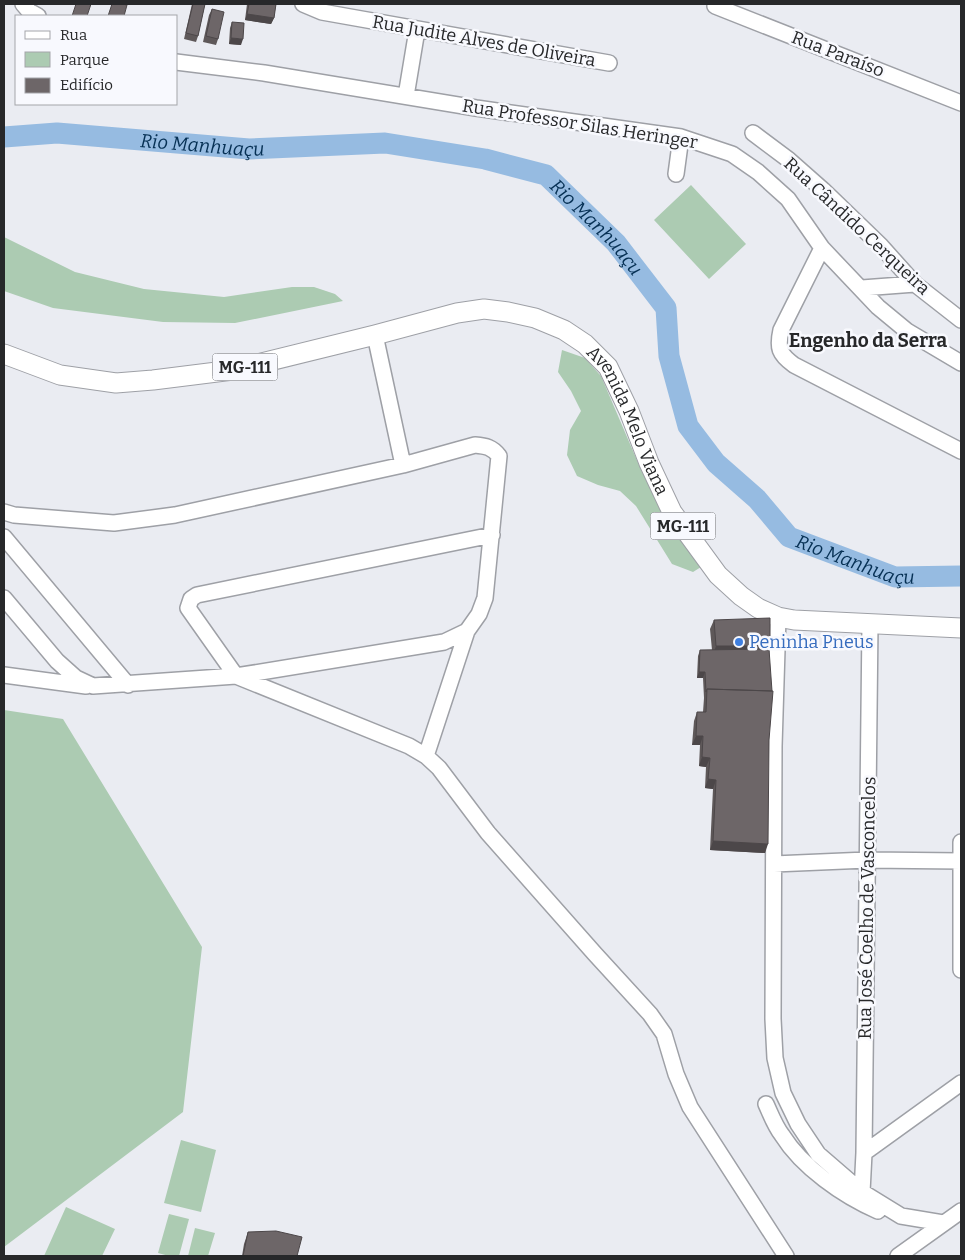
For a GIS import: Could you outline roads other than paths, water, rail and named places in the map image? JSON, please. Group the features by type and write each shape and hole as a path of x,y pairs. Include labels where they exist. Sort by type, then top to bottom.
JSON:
{"main road":[{"name":"Avenida Melo Viana","path":"375,335 457,313 484,309 535,318 564,330 585,344 608,367 672,512 718,575 752,604 778,617 794,620 961,628"},
{"name":"MG-111","path":"4,354 60,375 116,383 233,370 375,335"}],"street":[{"name":"Rua Judite Alves de Oliveira","path":"303,4 322,12 608,63"},
{"name":"Rua Paraíso","path":"715,6 961,103"},
{"path":"406,96 418,30"},
{"name":"Rua Professor Silas Heringer","path":"178,62 680,137 732,154 758,172 788,199 822,248 878,307 907,331 961,363"},
{"name":"Rua Cândido Cerqueira","path":"753,133 789,160 823,190 882,246 915,284 961,320"},
{"path":"676,174 680,137"},
{"path":"822,248 781,330 778,343 784,357 794,365 961,450"},
{"path":"862,288 915,284"},
{"path":"375,335 403,466"},
{"path":"4,512 14,515 114,523 123,522 175,515 403,466 475,444 494,449 499,456 499,468 485,598 479,614 467,632 426,756"},
{"path":"492,535 197,595 192,599 188,608 236,676 410,746 426,756 439,768 488,833 650,1014 664,1034 676,1074 690,1107 786,1256"},
{"path":"4,537 128,685"},
{"path":"4,598 76,678 93,686"},
{"path":"778,617 774,738 775,1058 783,1093 798,1124 818,1154 862,1192 901,1216"},
{"name":"Rua José Coelho de Vasconcelos","path":"862,1192 870,624"},
{"path":"4,676 93,686 236,676 444,642 467,632"},
{"path":"961,842 961,970"},
{"path":"774,864 867,860 961,860"},
{"path":"864,1153 961,1083"},
{"path":"766,1104 781,1135 794,1152 828,1181 858,1202 879,1211 943,1223"},
{"path":"898,1256 961,1211"}],"waterway":[{"name":"Rio Manhuaçu","path":"4,137 57,133 249,149 385,143 485,159 546,175 616,243 666,308 669,356 688,426 716,463 757,499 789,537 895,577 961,576"}],"place":[{"name":"Peninha Pneus","path":"739,642"}],"district":[{"name":"Engenho da Serra","path":"868,340"}]}
